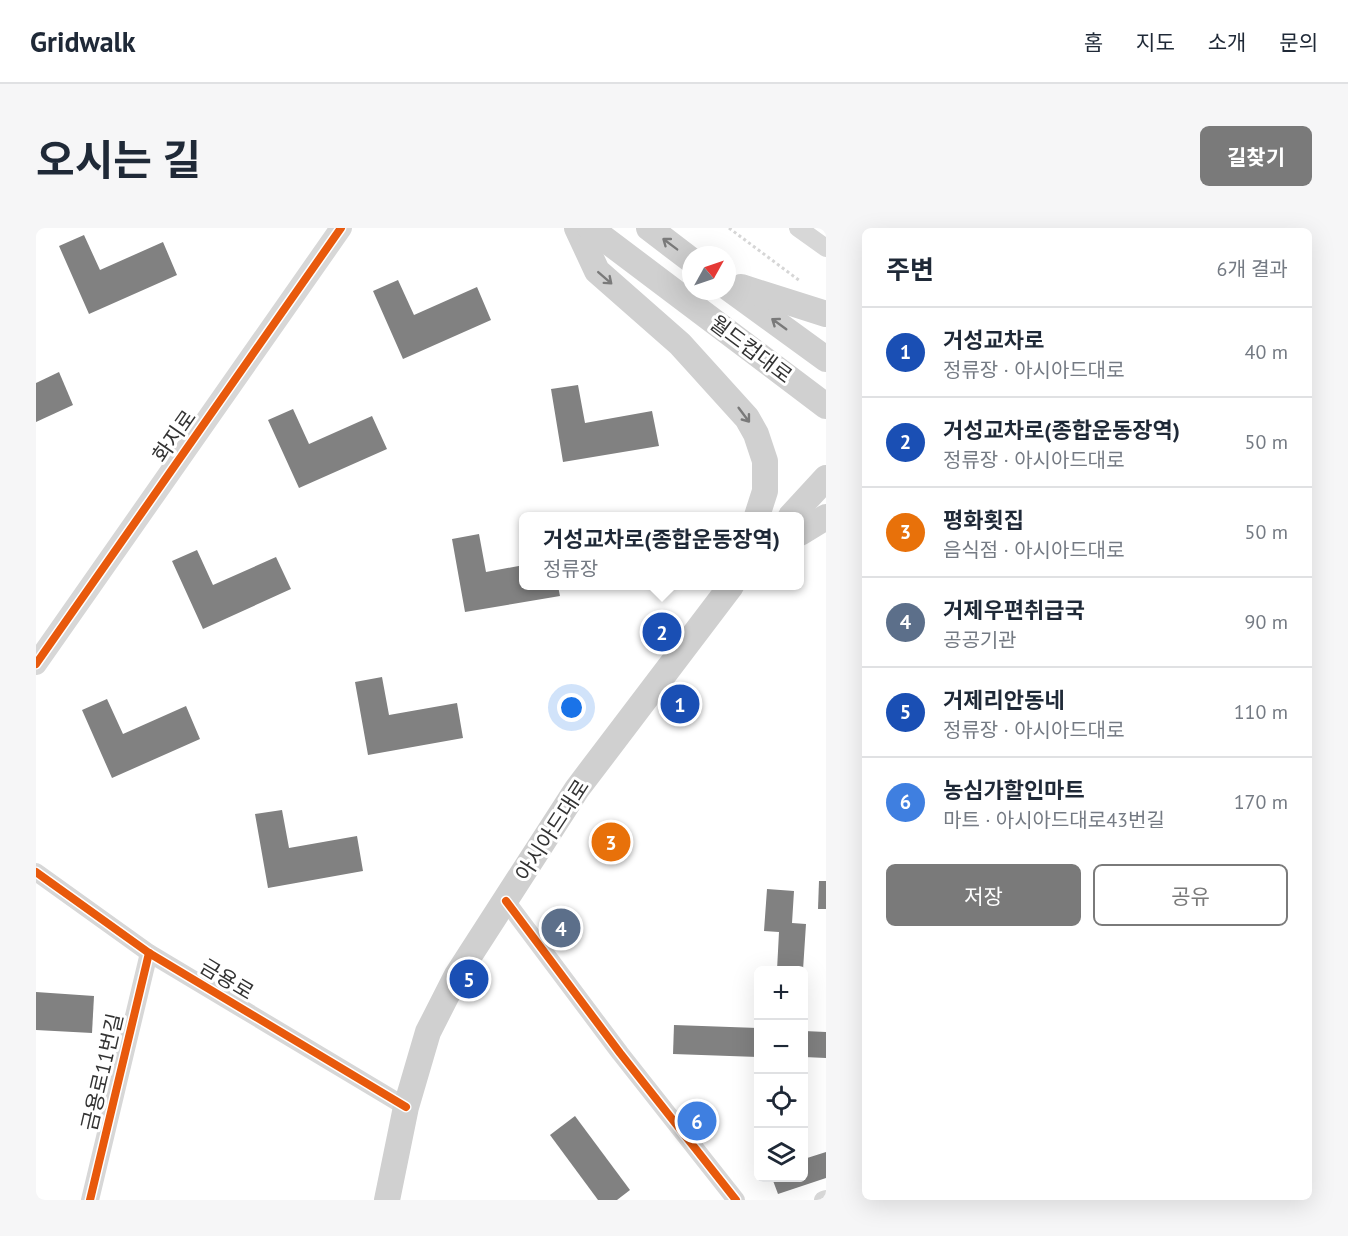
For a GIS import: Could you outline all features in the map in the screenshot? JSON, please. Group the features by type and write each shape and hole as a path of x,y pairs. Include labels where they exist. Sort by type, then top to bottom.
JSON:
{"main road":[{"path":"577,228 597,271 680,344 747,418 762,448 765,461 765,491 758,512"},
{"name":"월드컵대로","path":"590,228 826,406"},
{"path":"649,228 682,253"},
{"path":"736,287 826,314"},
{"name":"월드컵대로","path":"736,291 826,359"},
{"path":"796,512 826,478"},
{"path":"804,531 826,517"},
{"name":"아시아드대로","path":"387,1200 406,1107 428,1032 456,975 577,789 727,590"}],"street":[{"name":"화지로","path":"36,664 341,228"},
{"path":"798,228 826,248"},
{"name":"금용로","path":"36,872 149,953 406,1107"},
{"path":"506,901 620,1053 736,1200"},
{"name":"금용로11번길","path":"90,1200 149,953"}],"path":[{"path":"729,228 800,281"}],"building":[{"path":"84,235 100,270 163,242 177,275 89,314 59,246"},
{"path":"398,280 414,315 477,287 491,320 403,359 373,291"},
{"path":"59,372 73,405 36,422 36,383"},
{"path":"578,385 585,423 652,411 659,446 563,462 551,389"},
{"path":"293,409 309,444 372,416 387,449 299,488 268,420"},
{"path":"479,534 486,572 519,566 519,590 559,590 560,596 465,612 452,539"},
{"path":"197,550 213,585 276,557 291,589 203,629 172,561"},
{"path":"382,677 389,715 457,703 463,738 368,755 355,682"},
{"path":"107,699 123,734 186,706 200,739 112,778 82,710"},
{"path":"282,810 289,848 357,836 363,871 268,888 255,814"},
{"path":"819,881 826,881 826,909 818,909"},
{"path":"767,889 794,891 792,923 806,924 803,966 777,966 779,932 764,931"},
{"path":"36,992 94,996 92,1033 36,1030"},
{"path":"674,1025 754,1028 754,1057 673,1054"},
{"path":"808,1031 826,1032 826,1058 808,1057"},
{"path":"575,1116 630,1190 617,1200 598,1200 550,1135"},
{"path":"826,1152 826,1178 778,1194 774,1182 808,1182 808,1158"}],"cycle path":[{"path":"36,664 341,228"},
{"path":"36,872 149,953 406,1107"},
{"path":"506,901 620,1053 736,1200"},
{"path":"90,1200 149,953"}],"place":[{"name":"거성교차로(종합운동장역)","path":"662,632"},
{"name":"거성교차로","path":"680,704"},
{"name":"평화횟집","path":"611,842"},
{"name":"거제우편취급국","path":"561,928"},
{"name":"거제리안동네","path":"469,979"},
{"name":"농심가할인마트","path":"697,1121"}]}
